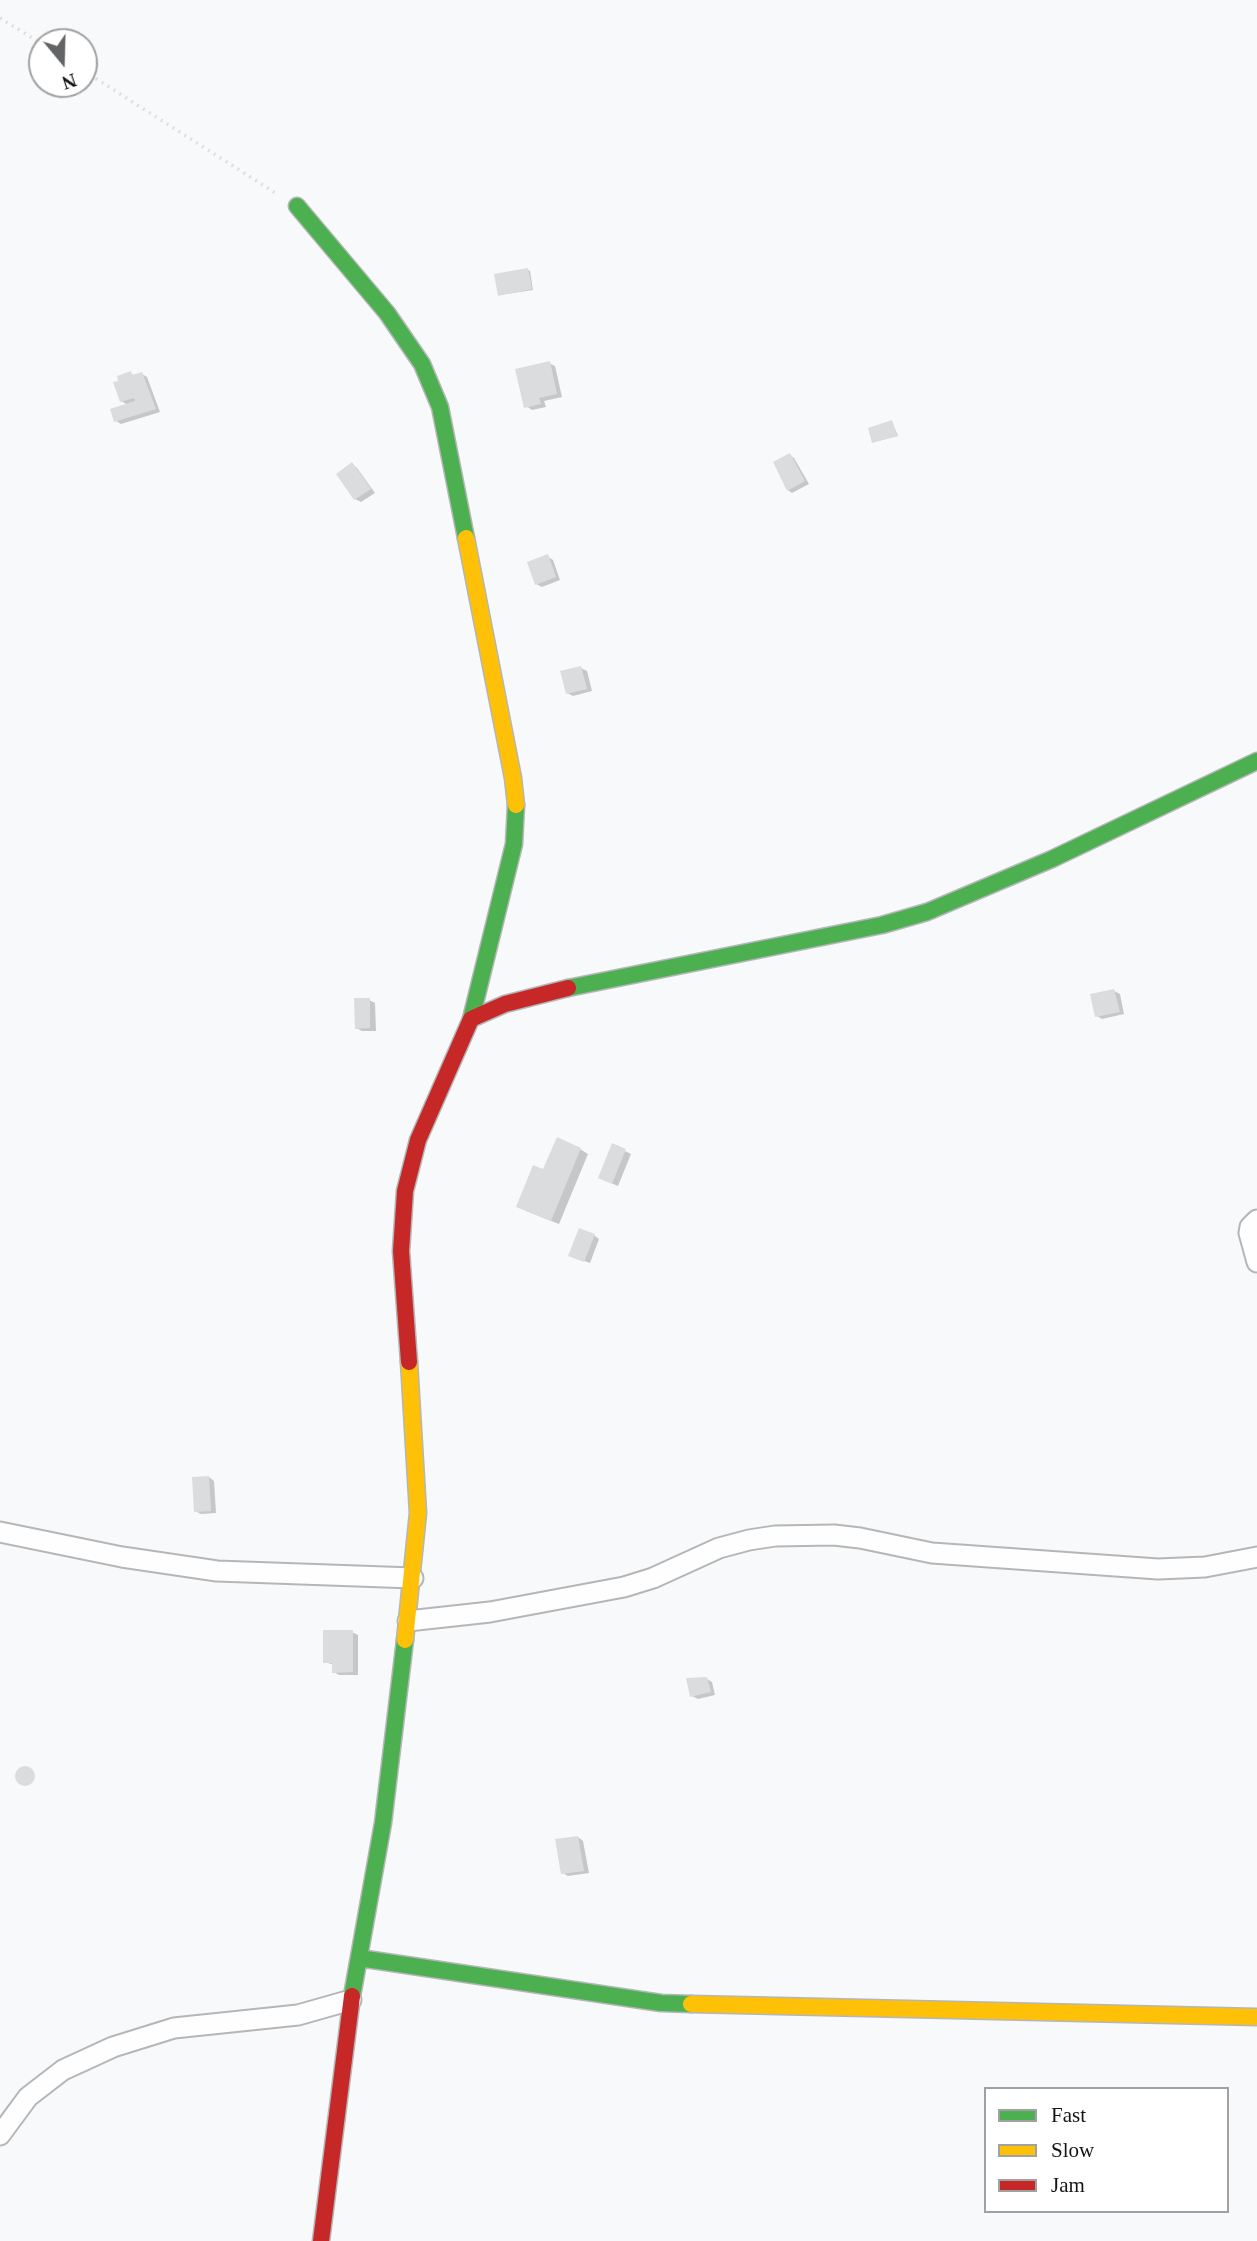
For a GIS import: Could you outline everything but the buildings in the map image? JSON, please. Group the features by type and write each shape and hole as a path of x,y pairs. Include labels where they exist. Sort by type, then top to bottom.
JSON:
{"street":[{"path":"297,206 387,313 422,364 432,384 440,407 513,778 516,809 506,882 471,1020 418,1140 405,1191 401,1251 418,1513 413,1578 383,1823 351,2000 321,2241"},
{"path":"471,1020 505,1004 536,995 882,925 927,912 1052,859 1257,761"},
{"path":"1257,1220 1250,1227 1249,1233 1257,1262"},
{"path":"0,1532 134,1559 217,1571 413,1578"},
{"path":"408,1621 490,1612 624,1587 653,1578 719,1548 775,1536 834,1535 932,1553 1158,1569 1205,1567 1257,1558"},
{"path":"359,1958 661,2003 1257,2017"},
{"path":"0,2135 28,2097 63,2070 113,2047 174,2028 298,2015 351,2000"}],"path":[{"path":"0,18 28,35"},
{"path":"98,80 297,206"}],"traffic: fast":[{"path":"297,206 387,313 422,364 440,407 466,538"},
{"path":"568,988 882,925 927,912 1052,859 1257,761"},
{"path":"471,1019 514,844 516,805"},
{"path":"352,1996 383,1823 405,1640"},
{"path":"359,1958 661,2003 691,2004"}],"traffic: slow":[{"path":"466,538 516,805"},
{"path":"405,1640 418,1513 409,1362"},
{"path":"691,2004 1257,2017"}],"traffic: jam":[{"path":"409,1362 401,1251 405,1191 418,1140 471,1019 505,1004 568,988"},
{"path":"321,2241 352,1996"}]}
